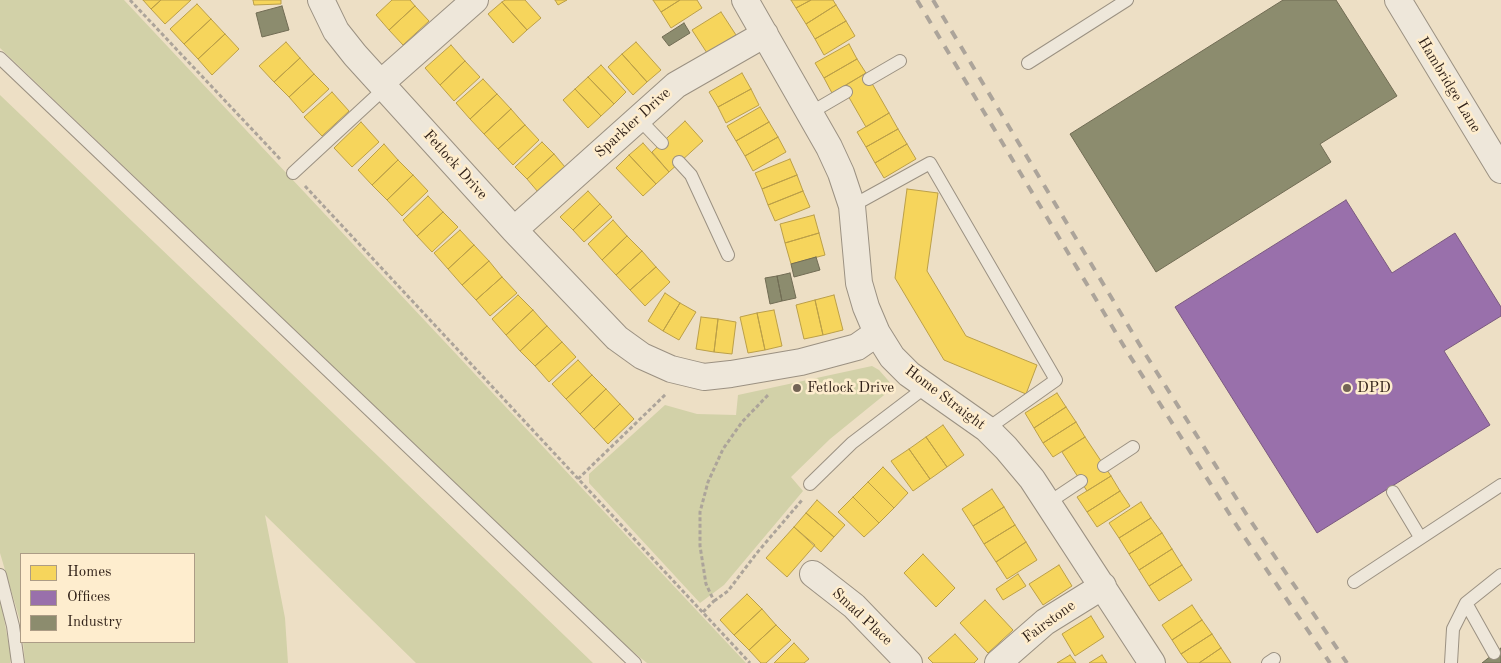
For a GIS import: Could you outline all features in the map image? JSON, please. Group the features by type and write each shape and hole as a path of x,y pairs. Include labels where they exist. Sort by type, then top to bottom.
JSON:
{"street":[{"name":"Fetlock Drive","path":"322,0 336,31 383,85 514,230 617,338 642,356 671,369 704,377 801,362 857,347 877,333"},
{"path":"383,85 475,0"},
{"name":"Home Straight","path":"744,0 810,113 841,173 852,206 860,283 866,307 877,333 892,357 927,386 988,429 1032,479 1152,663"},
{"name":"Hambridge Lane","path":"1398,0 1501,170"},
{"name":"Sparkler Drive","path":"514,230 676,85 765,34"},
{"name":"Smad Place","path":"813,574 854,606 909,663"},
{"name":"Fairstone","path":"998,663 1045,622 1103,586"}],"lane":[{"path":"1028,63 1127,0"},
{"path":"0,58 634,663"},
{"path":"869,79 900,61"},
{"path":"293,173 383,85"},
{"path":"810,113 846,92"},
{"path":"638,118 662,143"},
{"path":"679,162 691,175 728,255"},
{"path":"852,206 930,163 1056,380 988,429"},
{"path":"810,484 852,442 927,386"},
{"path":"1104,466 1133,447"},
{"path":"1048,503 1081,481"},
{"path":"1354,582 1501,485"},
{"path":"1393,492 1420,538"},
{"path":"0,575 13,626 18,663"},
{"path":"1451,663 1452,628 1466,604 1501,575"},
{"path":"1466,604 1494,653"}],"path":[{"path":"130,0 750,663"},
{"path":"578,479 688,373"},
{"path":"714,601 706,584 700,546 700,512 708,482 723,449 742,422 770,393"},
{"path":"703,612 728,591 756,554 807,494 810,484"}],"green space":[{"path":"0,0 124,0 746,663 647,663 622,643 0,48"},
{"path":"0,95 593,663 416,663 265,515 285,618 288,663 25,663 23,643 195,643 195,553 20,553 20,621 0,553"},
{"path":"872,366 879,370 894,387 830,439 791,477 803,491 724,585 700,603 589,483 589,474 665,405 697,414 736,415 738,395"},
{"path":"0,597 11,657 10,663 0,663"}],"building: Homes":[{"path":"143,0 161,0 151,9"},
{"path":"161,0 191,0 165,24 151,9"},
{"path":"253,0 281,0 281,4 254,5"},
{"path":"392,0 410,0 415,6 389,30 376,15"},
{"path":"505,0 525,0 541,18 527,30 502,2"},
{"path":"555,0 567,0 558,5"},
{"path":"653,0 680,0 661,12"},
{"path":"680,0 697,0 702,8 671,28 661,12"},
{"path":"791,0 811,0 796,8"},
{"path":"811,0 833,0 836,5 806,24 796,8"},
{"path":"502,2 527,30 513,43 488,14"},
{"path":"197,4 211,19 184,44 170,29"},
{"path":"836,5 846,21 815,39 806,24"},
{"path":"415,6 429,21 403,45 389,30"},
{"path":"721,12 736,35 707,53 692,30"},
{"path":"211,19 225,34 198,59 184,44"},
{"path":"846,21 855,36 824,55 815,39"},
{"path":"225,34 239,49 212,75 198,59"},
{"path":"286,42 300,58 274,82 259,66"},
{"path":"636,42 661,70 647,82 622,54"},
{"path":"849,44 857,59 824,78 815,63"},
{"path":"451,45 465,61 440,85 425,68"},
{"path":"622,54 647,82 633,95 608,67"},
{"path":"300,58 314,74 289,97 274,82"},
{"path":"857,59 866,73 832,93 824,78"},
{"path":"465,61 480,77 454,101 440,85"},
{"path":"601,65 626,92 614,104 588,77"},
{"path":"742,73 751,89 718,107 709,92"},
{"path":"866,73 889,113 866,127 843,87"},
{"path":"314,74 329,89 303,113 289,97"},
{"path":"588,77 614,104 601,116 575,89"},
{"path":"483,79 497,94 470,119 456,103"},
{"path":"575,89 601,116 588,128 563,100"},
{"path":"751,89 759,105 726,123 718,107"},
{"path":"332,92 349,111 322,136 304,117"},
{"path":"497,94 511,109 484,134 470,119"},
{"path":"760,107 769,122 736,141 727,126"},
{"path":"511,109 525,125 498,149 484,134"},
{"path":"889,113 898,129 866,147 857,132"},
{"path":"685,121 703,141 669,172 652,152"},
{"path":"361,122 379,142 352,167 334,148"},
{"path":"769,122 778,137 745,156 736,141"},
{"path":"525,125 539,140 513,165 498,149"},
{"path":"898,129 907,144 875,163 866,147"},
{"path":"778,137 786,152 753,171 745,156"},
{"path":"542,142 554,154 527,179 515,167"},
{"path":"643,143 669,172 656,184 629,155"},
{"path":"384,144 398,160 372,185 358,170"},
{"path":"907,144 916,159 884,178 875,163"},
{"path":"554,154 565,167 538,192 527,179"},
{"path":"629,155 656,184 643,196 616,168"},
{"path":"790,159 797,175 762,189 755,173"},
{"path":"398,160 413,175 387,200 372,185"},
{"path":"413,175 428,191 402,216 387,200"},
{"path":"797,175 803,191 768,205 762,189"},
{"path":"907,189 938,193 927,271 966,336 1037,365 1026,394 944,360 895,278"},
{"path":"588,191 600,204 573,230 560,217"},
{"path":"803,191 810,207 775,221 768,205"},
{"path":"428,196 443,212 417,236 403,220"},
{"path":"600,204 612,217 584,242 573,230"},
{"path":"443,212 458,227 432,252 417,236"},
{"path":"814,215 819,233 785,243 780,224"},
{"path":"613,220 627,236 602,260 588,244"},
{"path":"460,230 474,245 448,269 434,253"},
{"path":"819,233 825,255 791,264 785,243"},
{"path":"627,236 642,251 616,275 602,260"},
{"path":"474,245 489,261 462,285 448,269"},
{"path":"642,251 656,267 630,290 616,275"},
{"path":"489,261 502,277 476,300 462,285"},
{"path":"656,267 670,282 645,306 630,290"},
{"path":"502,277 517,293 490,316 476,300"},
{"path":"665,293 680,303 663,331 648,321"},
{"path":"518,295 533,310 506,335 492,319"},
{"path":"834,295 843,330 823,335 815,300"},
{"path":"815,300 823,335 804,339 796,305"},
{"path":"680,303 696,312 679,340 663,331"},
{"path":"533,310 547,326 520,351 506,335"},
{"path":"774,310 782,346 765,350 757,313"},
{"path":"757,313 765,350 748,353 740,317"},
{"path":"701,317 718,319 714,352 696,349"},
{"path":"718,319 736,322 732,354 714,352"},
{"path":"547,326 562,342 535,366 520,351"},
{"path":"562,342 576,357 549,382 535,366"},
{"path":"578,360 592,375 566,399 552,384"},
{"path":"592,375 606,389 580,414 566,399"},
{"path":"606,389 620,404 594,429 580,414"},
{"path":"1057,393 1066,407 1034,428 1025,413"},
{"path":"620,404 634,419 608,444 594,429"},
{"path":"1066,407 1076,422 1043,443 1034,428"},
{"path":"1076,422 1085,437 1053,457 1043,443"},
{"path":"943,425 964,455 947,467 926,437"},
{"path":"926,437 947,467 930,479 909,449"},
{"path":"1085,437 1111,476 1087,491 1062,452"},
{"path":"909,449 930,479 913,491 891,461"},
{"path":"883,467 908,493 894,508 868,482"},
{"path":"1111,476 1120,491 1087,512 1077,497"},
{"path":"868,482 894,508 879,523 853,497"},
{"path":"992,489 1004,507 973,526 962,509"},
{"path":"1120,491 1130,506 1097,527 1087,512"},
{"path":"853,497 879,523 864,537 838,512"},
{"path":"817,500 845,525 834,537 806,513"},
{"path":"1141,502 1151,518 1119,538 1109,523"},
{"path":"1004,507 1015,525 984,544 973,526"},
{"path":"806,513 834,537 821,552 794,527"},
{"path":"1151,518 1162,533 1129,554 1119,538"},
{"path":"1015,525 1026,542 996,562 984,544"},
{"path":"794,527 815,545 787,577 766,558"},
{"path":"1162,533 1172,549 1139,570 1129,554"},
{"path":"1026,542 1037,560 1007,579 996,562"},
{"path":"1172,549 1182,565 1149,586 1139,570"},
{"path":"923,554 955,588 936,607 904,573"},
{"path":"1059,565 1072,586 1043,605 1029,584"},
{"path":"1182,565 1192,580 1159,601 1149,586"},
{"path":"1018,574 1026,586 1003,600 996,589"},
{"path":"747,594 762,609 734,635 720,620"},
{"path":"985,600 1013,630 988,653 960,623"},
{"path":"1192,605 1202,620 1172,640 1162,625"},
{"path":"762,609 776,625 749,650 734,635"},
{"path":"1091,616 1104,637 1075,656 1062,634"},
{"path":"1202,620 1212,634 1181,654 1172,640"},
{"path":"776,625 791,640 766,663 761,663 749,650"},
{"path":"955,634 978,659 974,663 933,663 928,658"},
{"path":"1212,634 1221,648 1199,663 1188,663 1181,654"},
{"path":"794,643 809,659 804,663 774,663"},
{"path":"1221,648 1231,663 1199,663"},
{"path":"1070,655 1076,663 1057,663"},
{"path":"1102,655 1107,663 1089,663"}],"building: Offices":[{"name":"DPD","path":"1346,200 1392,273 1455,233 1501,307 1501,316 1444,351 1490,425 1317,533 1175,307"}],"building: Industry":[{"path":"1283,0 1336,0 1397,96 1320,144 1331,162 1156,272 1070,134"},
{"path":"282,6 289,30 262,37 256,13"},
{"path":"684,23 690,33 669,46 662,37"},
{"path":"816,257 820,270 794,277 791,264"},
{"path":"790,273 796,298 782,301 777,276"},
{"path":"777,276 782,301 770,304 765,278"},
{"path":"1501,648 1501,663 1482,663"}],"railway":[{"path":"917,0 1128,353 1237,526 1330,663"},
{"path":"933,0 1144,352 1250,520 1347,663"}],"place":[{"name":"Fetlock Drive","path":"797,388"},
{"name":"DPD","path":"1347,388"}]}
